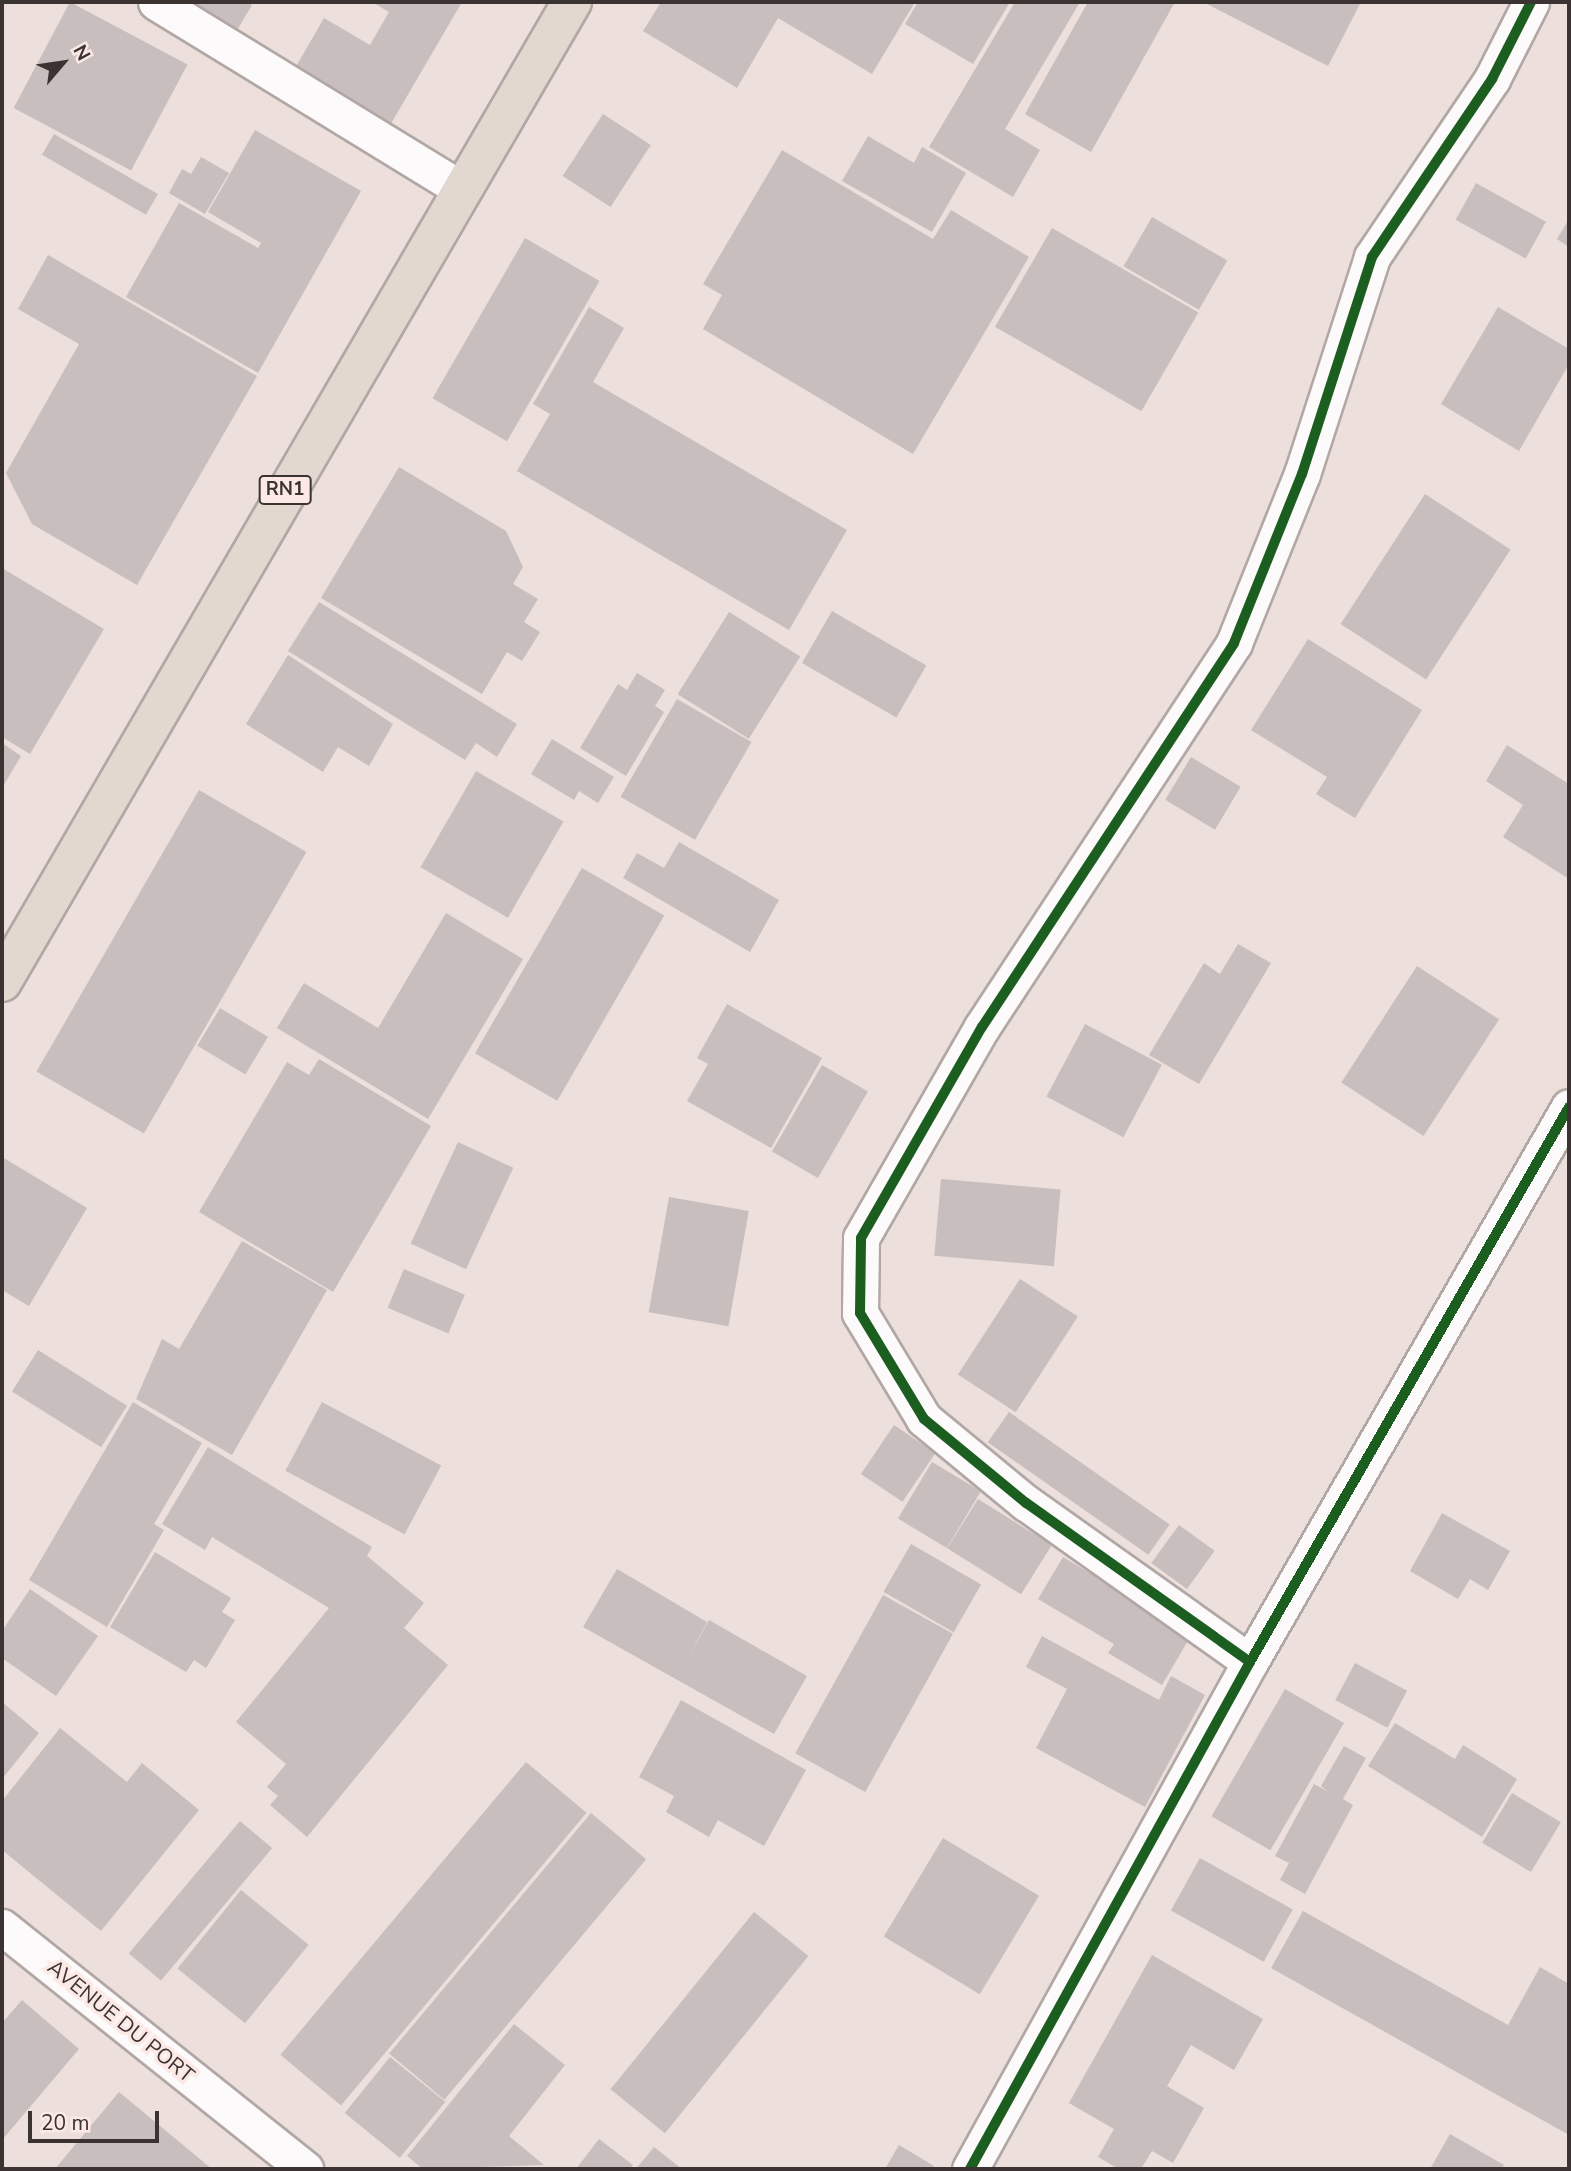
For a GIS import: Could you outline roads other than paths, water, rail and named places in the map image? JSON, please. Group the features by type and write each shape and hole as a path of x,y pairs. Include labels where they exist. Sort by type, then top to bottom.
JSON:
{"highway":[{"name":"RN1","path":"2,982 460,188 572,2"}],"street":[{"path":"156,2 460,188"},
{"path":"1251,1662 1026,1503 924,1419 860,1313 861,1238 982,1027 1234,643 1302,474 1372,257 1492,79 1531,2"},
{"path":"970,2169 1251,1662 1569,1107"},
{"name":"AVENUE DU PORT","path":"2,1927 305,2169"}]}
